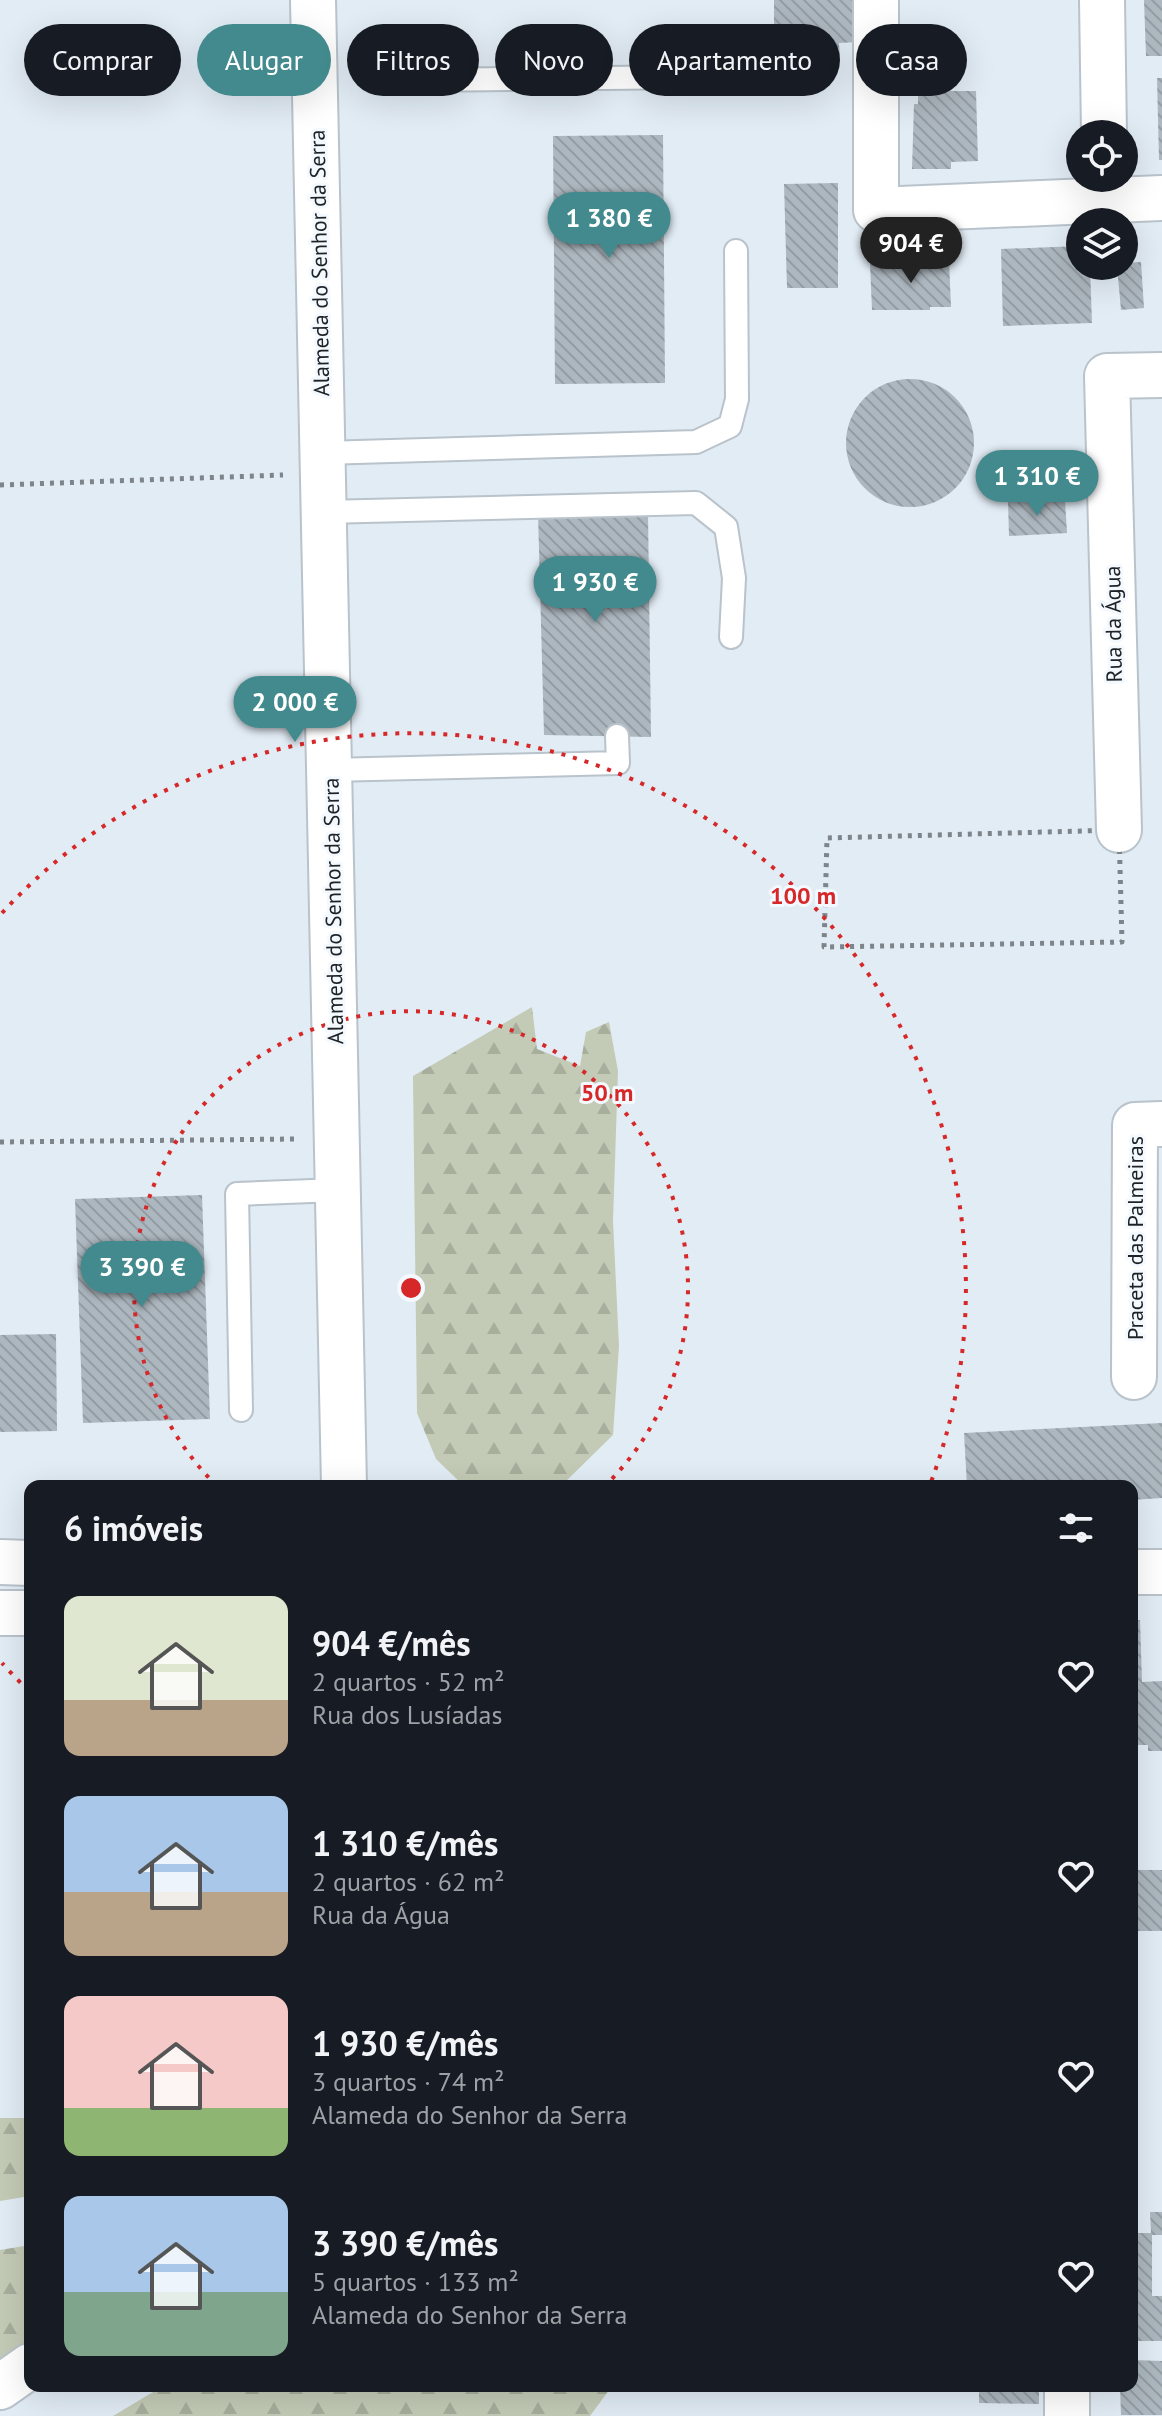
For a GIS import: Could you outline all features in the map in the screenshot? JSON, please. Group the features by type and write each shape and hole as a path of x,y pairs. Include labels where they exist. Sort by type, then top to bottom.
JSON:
{"street":[{"name":"Alameda do Senhor da Serra","path":"313,0 344,1480"},
{"path":"876,0 876,210 1072,192"},
{"path":"1102,0 1104,120"},
{"path":"1124,192 1162,198"},
{"name":"Rua da Água","path":"1119,830 1107,376 1162,375"},
{"name":"Praceta das Palmeiras","path":"1134,1377 1135,1125 1162,1124"},
{"path":"0,1562 24,1563"},
{"path":"1138,1572 1162,1572"},
{"path":"0,1613 24,1613"},
{"path":"0,2387 24,2370"},
{"path":"1067,2392 1067,2416"}],"lane":[{"path":"479,79 629,78"},
{"path":"324,479 625,434 696,442 730,426 737,399 736,251"},
{"path":"324,479 696,503 726,527 734,578 731,637"},
{"path":"330,770 618,763 617,736"},
{"path":"241,1410 237,1194 338,1190"}],"path":[{"path":"0,485 324,479"},
{"path":"1119,830 1122,942 824,947 827,838 1119,830"},
{"path":"0,1142 337,1139"}],"green space":[{"path":"532,1007 537,1049 580,1066 586,1032 609,1022 618,1071 613,1221 619,1346 613,1435 567,1480 458,1480 436,1459 417,1413 413,1076"},
{"path":"0,2118 24,2118 24,2197 0,2201"},
{"path":"24,2246 24,2345 0,2362 0,2250"},
{"path":"153,2392 608,2392 590,2416 113,2416"}],"building":[{"path":"774,0 856,0 856,42 840,43 840,24 774,24"},
{"path":"1144,0 1162,0 1162,56 1146,56"},
{"path":"1157,78 1162,78 1162,160 1159,160"},
{"path":"967,91 976,91 978,161 951,162 951,169 912,169 914,104 918,104 918,96 967,96"},
{"path":"663,135 665,383 555,384 553,136"},
{"path":"838,183 838,288 787,288 784,184"},
{"path":"1066,247 1066,280 1090,280 1092,323 1003,326 1001,249"},
{"path":"928,257 929,261 949,260 951,307 872,310 870,264 909,262 909,258"},
{"path":"1138,262 1141,262 1144,308 1121,310 1118,280 1138,280"},
{"path":"910,379 934,384 955,398 969,419 974,443 969,467 955,488 934,502 910,507 886,502 865,488 851,467 846,443 851,419 865,398 886,384"},
{"path":"1065,500 1067,533 1009,536 1008,501"},
{"path":"648,512 651,737 544,735 538,513"},
{"path":"202,1195 210,1419 83,1423 75,1199"},
{"path":"56,1334 57,1431 0,1432 0,1335"},
{"path":"1162,1423 1162,1498 1138,1500 1138,1480 967,1480 964,1433"},
{"path":"1138,1620 1142,1682 1162,1681 1162,1751 1148,1751 1148,1745 1138,1745"},
{"path":"1138,1870 1162,1870 1162,1931 1138,1931"},
{"path":"1150,2212 1162,2212 1162,2235 1152,2235 1152,2296 1162,2296 1162,2341 1138,2341 1138,2233 1151,2233"},
{"path":"1138,2360 1162,2361 1162,2415 1121,2415 1120,2392 1138,2392"},
{"path":"979,2392 1039,2392 1039,2404 979,2403"}]}
